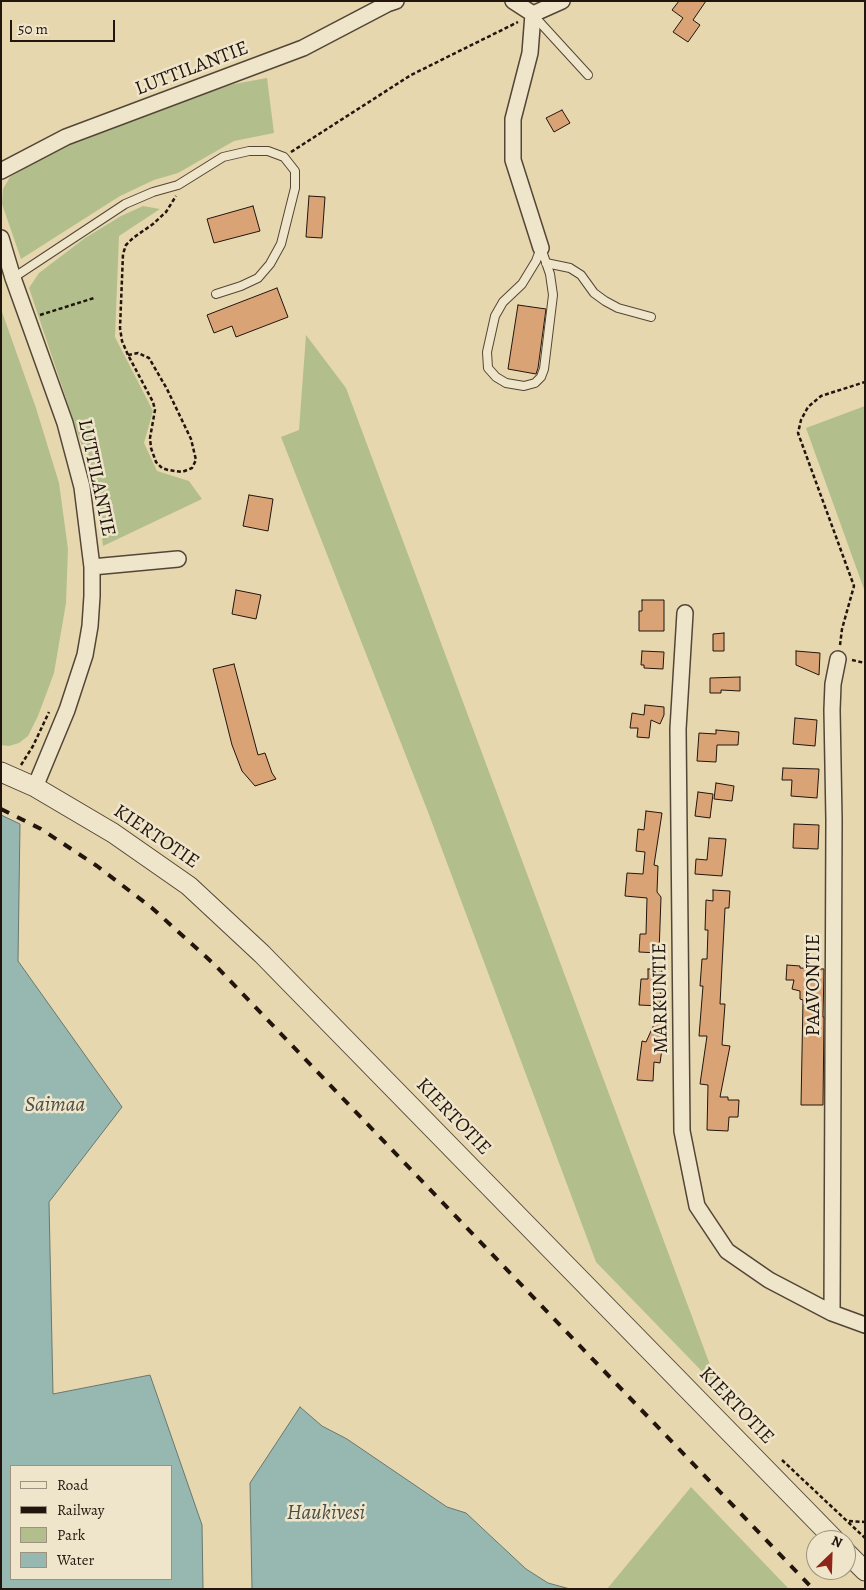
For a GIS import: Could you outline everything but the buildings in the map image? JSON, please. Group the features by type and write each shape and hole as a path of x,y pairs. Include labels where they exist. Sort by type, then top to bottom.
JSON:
{"street":[{"name":"LUTTILANTIE","path":"1,171 66,137 304,48 396,1"},
{"path":"513,1 533,14"},
{"path":"533,14 562,1"},
{"path":"533,14 530,53 513,119 513,160 541,248"},
{"name":"LUTTILANTIE","path":"1,238 13,278 65,423 82,487 92,567 90,618 85,655 68,710 35,787"},
{"path":"92,567 178,559"},
{"name":"MARKUNTIE","path":"685,613 678,729 682,1131 697,1206 727,1251 769,1280 832,1313 865,1325"},
{"name":"PAAVONTIE","path":"832,1313 834,820 832,710 833,684 838,659"},
{"name":"KIERTOTIE","path":"1,772 35,787 113,833 189,886 262,954 825,1530"},
{"path":"856,1562 865,1571"}],"lane":[{"path":"533,14 588,75"},
{"path":"13,278 125,204 153,192 178,185 223,158 249,151 268,152 284,157 295,172 295,188 281,244 270,264 258,278 216,294"},
{"path":"541,248 550,274 553,295 544,368 541,378 535,383 524,386 506,384 488,368 487,352 495,316 503,302 522,284 536,261 541,248"},
{"path":"546,263 570,268 581,276 594,293 605,301 618,308 651,318"}],"path":[{"path":"284,157 412,75 533,14"},
{"path":"128,355 138,353 149,358 168,389 191,439 196,460 192,468 182,472 168,470 162,468 156,462 150,438 155,410 153,402 128,355 122,341 120,328 123,254 126,245 166,212 175,199 178,185"},
{"path":"28,319 94,298"},
{"path":"838,659 842,629 854,586 798,433 801,420 808,407 821,396 865,382"},
{"path":"20,766 33,746 50,709"},
{"path":"848,1521 865,1522"}],"green space":[{"path":"267,78 274,133 234,141 178,173 154,180 120,196 21,259 2,204 3,189 10,177 66,144 161,108 234,84"},
{"path":"143,206 160,209 119,236 115,337 153,411 144,443 157,471 189,481 202,499 103,546 96,488 29,288 39,273 85,238 121,216"},
{"path":"1,309 36,408 59,483 68,549 66,603 54,673 38,716 28,736 19,743 9,746 1,745"},
{"path":"306,335 346,388 719,1389 596,1262 428,812 281,437 299,430"},
{"path":"865,406 865,592 806,428"},
{"path":"691,1487 789,1589 607,1589"}],"water":[{"name":"Saimaa","path":"1,815 20,824 18,961 122,1107 49,1202 53,1394 150,1375 202,1525 203,1589 1,1589"},
{"name":"Haukivesi","path":"300,1407 322,1426 347,1439 447,1507 466,1513 526,1569 548,1583 570,1589 252,1589 250,1483"}],"railway":[{"path":"1,809 41,829 97,866 152,908 215,965 813,1589"}]}
